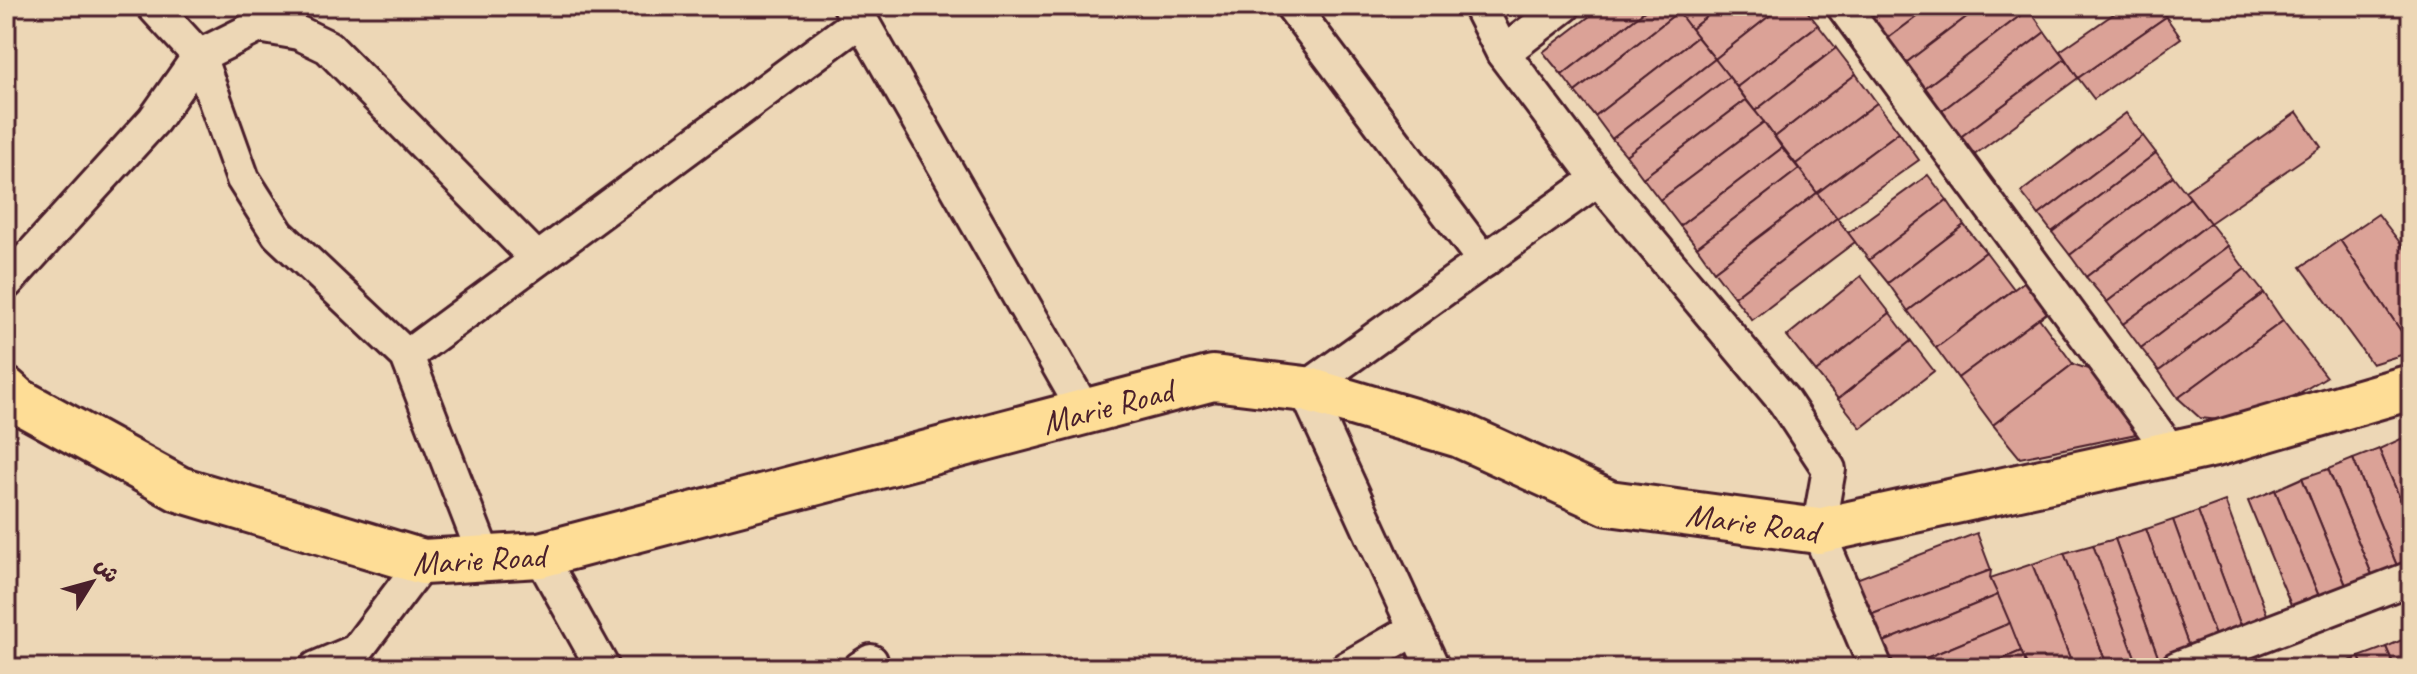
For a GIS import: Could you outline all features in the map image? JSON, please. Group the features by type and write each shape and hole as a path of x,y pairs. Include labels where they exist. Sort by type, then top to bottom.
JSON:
{"main road":[{"name":"Marie Road","path":"6,390 17,400 179,489 423,562 540,555 1213,378 1305,389 1460,435 1609,503 1818,531 2219,443 2411,387"}],"street":[{"path":"153,6 199,56 243,179 278,234 407,356 485,558"},
{"path":"1292,6 1484,261"},
{"path":"1479,6 1503,53 1598,179 1784,401 1829,469 1818,531 1876,668"},
{"path":"1503,53 1564,6"},
{"path":"1843,6 2172,453"},
{"path":"407,356 856,13 1085,412"},
{"path":"6,283 154,120 199,56 259,26 299,33 328,47 537,259"},
{"path":"1433,668 1305,389 1598,179"},
{"path":"540,555 603,668"},
{"path":"316,668 356,651 423,562"},
{"path":"2177,668 2411,578"},
{"path":"1347,668 1415,629"}],"building":[{"path":"1603,6 1651,6 1562,75 1543,52"},
{"path":"1651,6 1673,6 1678,12 1575,92 1562,75"},
{"path":"1673,6 1720,6 1691,29"},
{"path":"1720,6 1782,6 1715,59 1691,29"},
{"path":"1782,6 1803,6 1818,25 1737,87 1715,59"},
{"path":"1850,6 1885,6 1862,24"},
{"path":"1885,6 1931,6 1878,46 1862,24"},
{"path":"1931,6 1981,6 1898,69 1878,46"},
{"path":"1981,6 2027,6 2029,9 1917,94 1898,69"},
{"path":"2125,6 2159,6 2166,17 2078,78 2060,51"},
{"path":"2029,9 2045,32 1935,116 1917,94"},
{"path":"1678,12 1697,37 1595,116 1575,92"},
{"path":"2166,17 2181,38 2094,99 2078,78"},
{"path":"1818,25 1836,48 1755,111 1737,87"},
{"path":"2045,32 2065,59 1954,142 1935,116"},
{"path":"1697,37 1715,59 1612,139 1595,116"},
{"path":"1836,48 1856,74 1775,137 1755,111"},
{"path":"1715,59 1729,77 1626,155 1612,139"},
{"path":"2065,59 2078,78 1969,159 1954,142"},
{"path":"1856,74 1877,103 1796,164 1775,137"},
{"path":"1729,77 1746,100 1643,178 1626,155"},
{"path":"1746,100 1764,122 1660,200 1643,178"},
{"path":"1877,103 1899,132 1817,193 1796,164"},
{"path":"2297,112 2321,147 2210,223 2185,191"},
{"path":"2126,113 2143,136 2039,215 2021,192"},
{"path":"1764,122 1782,148 1680,226 1660,200"},
{"path":"1899,132 1919,160 1837,218 1817,193"},
{"path":"2143,136 2156,153 2052,232 2039,215"},
{"path":"1782,148 1799,169 1697,247 1680,226"},
{"path":"2156,153 2173,176 2070,255 2052,232"},
{"path":"1799,169 1817,193 1714,271 1697,247"},
{"path":"1928,175 1947,200 1869,260 1848,233"},
{"path":"2173,176 2190,198 2086,277 2070,255"},
{"path":"1817,193 1837,218 1734,297 1714,271"},
{"path":"2190,198 2210,223 2107,302 2086,277"},
{"path":"1947,200 1964,225 1888,283 1869,260"},
{"path":"2378,214 2411,257 2411,346 2340,240"},
{"path":"1837,218 1855,242 1752,320 1734,297"},
{"path":"2210,223 2228,246 2123,324 2107,302"},
{"path":"1964,225 1986,252 1908,311 1888,283"},
{"path":"2340,240 2411,346 2411,352 2372,364 2301,267"},
{"path":"2228,246 2245,269 2141,348 2123,324"},
{"path":"1986,252 2014,289 1936,348 1908,311"},
{"path":"2245,269 2264,293 2159,371 2141,348"},
{"path":"1861,276 1890,313 1816,372 1787,336"},
{"path":"2029,278 2052,309 1958,378 1936,348"},
{"path":"2264,293 2283,321 2178,398 2159,371"},
{"path":"1890,313 1911,341 1838,399 1816,372"},
{"path":"2039,318 2073,364 1993,425 1958,378"},
{"path":"2283,321 2326,377 2291,398 2229,421 2200,418 2178,398"},
{"path":"1911,341 1934,371 1861,428 1838,399"},
{"path":"2073,364 2097,372 2141,433 2020,458 1993,425"},
{"path":"2403,438 2411,457 2411,525 2379,449"},
{"path":"2379,449 2411,525 2411,574 2402,578 2353,459"},
{"path":"2353,459 2402,578 2378,589 2328,469"},
{"path":"2328,469 2378,589 2352,600 2302,478"},
{"path":"2302,478 2352,600 2325,611 2275,490"},
{"path":"2275,490 2325,611 2298,622 2248,501"},
{"path":"2225,501 2272,628 2245,637 2198,511"},
{"path":"2198,511 2245,637 2219,647 2173,520"},
{"path":"2173,520 2219,647 2193,658 2146,529"},
{"path":"2146,529 2193,658 2162,668 2115,539"},
{"path":"1977,533 1991,570 1870,615 1856,579"},
{"path":"2115,539 2162,668 2139,668 2093,545"},
{"path":"2093,545 2139,668 2108,668 2064,553"},
{"path":"2064,553 2108,668 2074,668 2032,564"},
{"path":"2032,564 2074,668 2028,668 1990,578"},
{"path":"1991,570 1990,578 1998,595 1879,644 1870,615"},
{"path":"1998,595 2010,623 1902,668 1889,668 1879,644"},
{"path":"2010,623 2021,651 1982,668 1902,668"},
{"path":"2411,636 2411,668 2395,668 2386,647"},
{"path":"2386,647 2395,668 2364,668 2359,657"},
{"path":"2021,651 2028,668 1982,668"},
{"path":"2359,657 2364,668 2333,668"}]}
